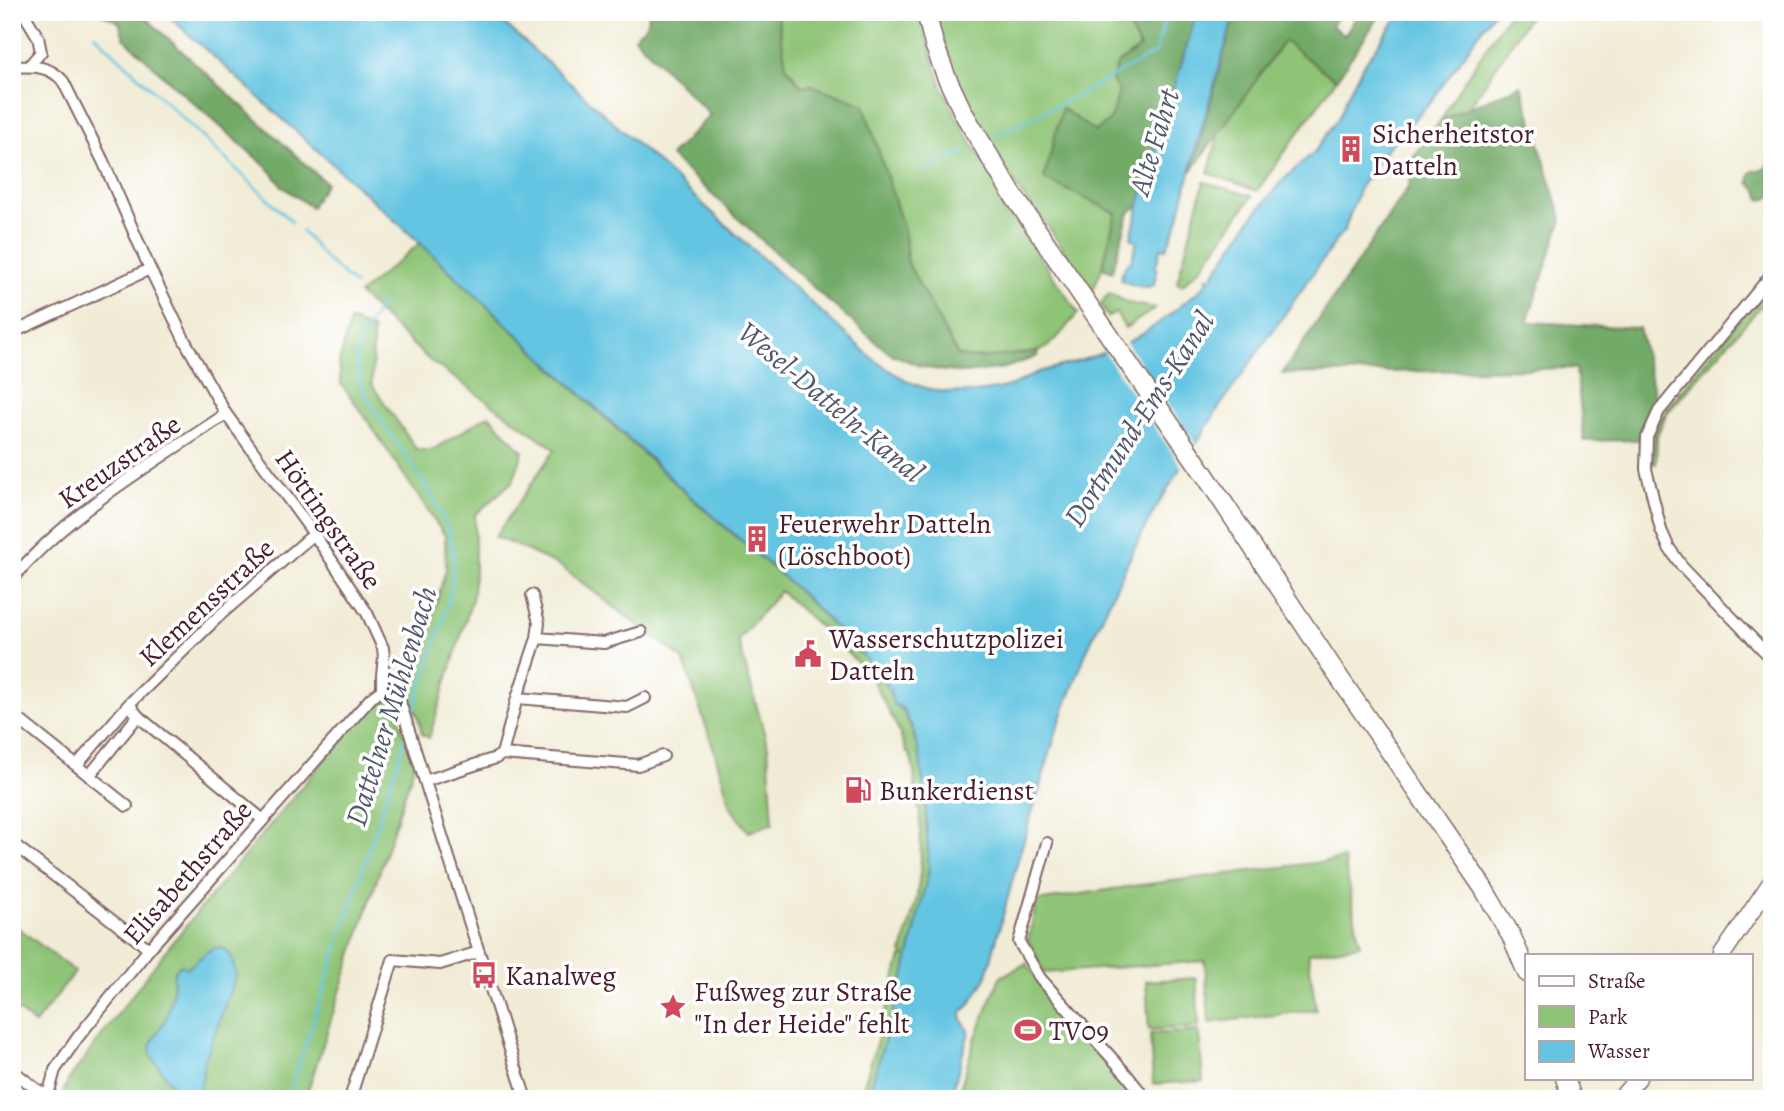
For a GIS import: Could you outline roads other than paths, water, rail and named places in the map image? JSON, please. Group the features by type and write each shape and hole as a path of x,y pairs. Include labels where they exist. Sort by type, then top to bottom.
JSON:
{"main road":[{"path":"926,12 934,44 964,114 1011,192 1482,886 1511,935 1525,968"},
{"path":"1566,1080 1572,1099"}],"street":[{"path":"12,68 29,66 41,52 38,37 23,12"},
{"name":"Höttingstraße","path":"29,66 42,67 56,73 63,81 103,161 185,341 226,414 314,534 367,613 380,639 384,657 383,689"},
{"path":"12,332 150,269"},
{"path":"1772,274 1659,411 1647,437 1646,469 1661,530 1669,548 1682,566 1772,659"},
{"name":"Kreuzstraße","path":"12,579 62,528 226,414"},
{"name":"Klemensstraße","path":"77,765 129,704 220,615 314,534"},
{"path":"502,754 537,638 539,623 532,595"},
{"path":"537,638 604,643 641,632"},
{"path":"383,689 400,702 526,1099"},
{"name":"Elisabethstraße","path":"47,1097 55,1070 149,948 371,698 383,689"},
{"path":"517,698 628,707 645,698"},
{"name":"Klemensstraße","path":"129,704 138,716 262,819"},
{"path":"89,776 138,716"},
{"path":"22,722 127,806"},
{"path":"425,781 502,754 638,765 663,756"},
{"path":"12,843 149,948"},
{"path":"1047,843 1019,942 1040,978 1146,1099"},
{"path":"1722,954 1772,881"},
{"path":"351,1099 393,960 440,964 479,952"},
{"path":"12,1070 47,1097"},
{"path":"1620,1099 1636,1080"}],"water":[{"path":"164,12 492,12 873,359 914,384 938,391 959,393 1013,385 1038,372 1109,351 1154,326 1201,289 1208,281 1207,276 1211,278 1250,220 1281,182 1315,151 1340,115 1361,69 1401,12 1494,12 1431,102 1389,146 1361,185 1344,231 1218,409 1154,511 1134,549 1087,650 1058,726 986,978 961,1013 969,1032 950,1099 867,1099 904,977 929,870 920,756 912,727 902,708 894,705 889,689 876,669 803,595 691,497 420,243"},
{"path":"1197,12 1235,12 1178,221 1166,249 1161,248 1154,285 1137,286 1120,279 1123,270 1131,262 1137,241 1131,238 1139,205"},
{"path":"214,948 222,948 230,954 236,975 203,1066 200,1087 194,1099 183,1099 151,1055 150,1046 167,1016 174,972 180,965 188,968"}],"waterway":[{"path":"996,136 1156,52 1167,12"},
{"path":"94,34 292,222"},
{"path":"924,171 964,152"},
{"path":"302,231 327,260 355,285"},
{"name":"Dattelner Mühlenbach","path":"383,302 359,345 356,360 358,374 374,409 433,497 450,535 453,554 448,602 411,719"},
{"name":"Dattelner Mühlenbach","path":"288,1099 406,736"}],"place":[{"name":"Sicherheitstor Datteln","path":"1351,149"},
{"name":"Feuerwehr Datteln (Löschboot)","path":"757,539"},
{"name":"Wasserschutzpolizei Datteln","path":"808,654"},
{"name":"Bunkerdienst","path":"858,790"},
{"name":"Kanalweg","path":"484,975"},
{"name":"Fußweg zur Straße \"In der Heide\" fehlt","path":"673,1007"},
{"name":"TV09","path":"1028,1030"}],"water label":[{"name":"Alte Fahrt","path":"1154,142"},
{"name":"Wesel-Datteln-Kanal","path":"831,402"},
{"name":"Dortmund-Ems-Kanal","path":"1139,419"}]}
